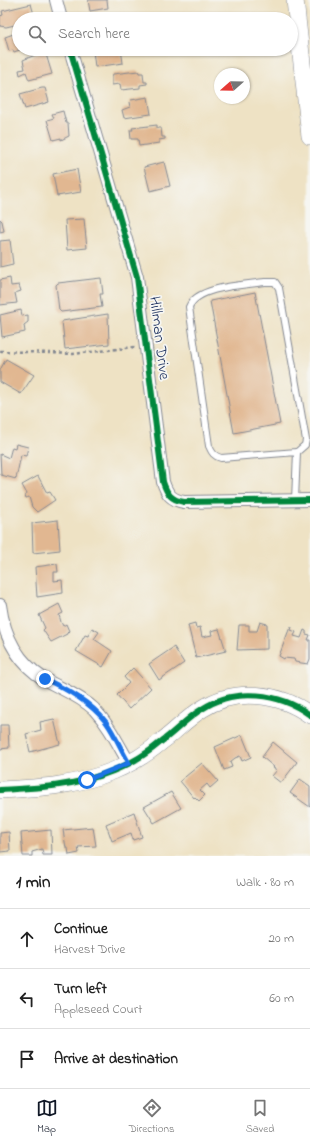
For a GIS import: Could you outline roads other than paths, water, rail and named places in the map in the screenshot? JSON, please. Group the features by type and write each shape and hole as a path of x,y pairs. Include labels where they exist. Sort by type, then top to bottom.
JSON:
{"street":[{"path":"56,0 59,12"},
{"path":"295,0 297,12"},
{"path":"298,23 308,98 310,136"},
{"name":"Hillman Drive","path":"72,56 137,277 147,345 163,482 170,497 176,501 184,502 310,500"},
{"path":"0,605 6,634 22,660 45,679 78,696 93,709 106,723 129,763"},
{"path":"0,790 66,785 87,780 129,763 155,747 201,709 225,698 250,696 271,697 288,702 310,715"}],"lane":[{"path":"295,500 297,452 305,445 306,440 279,288 275,282 265,282 206,292 193,300 189,307 212,453 221,458 297,452"}]}
